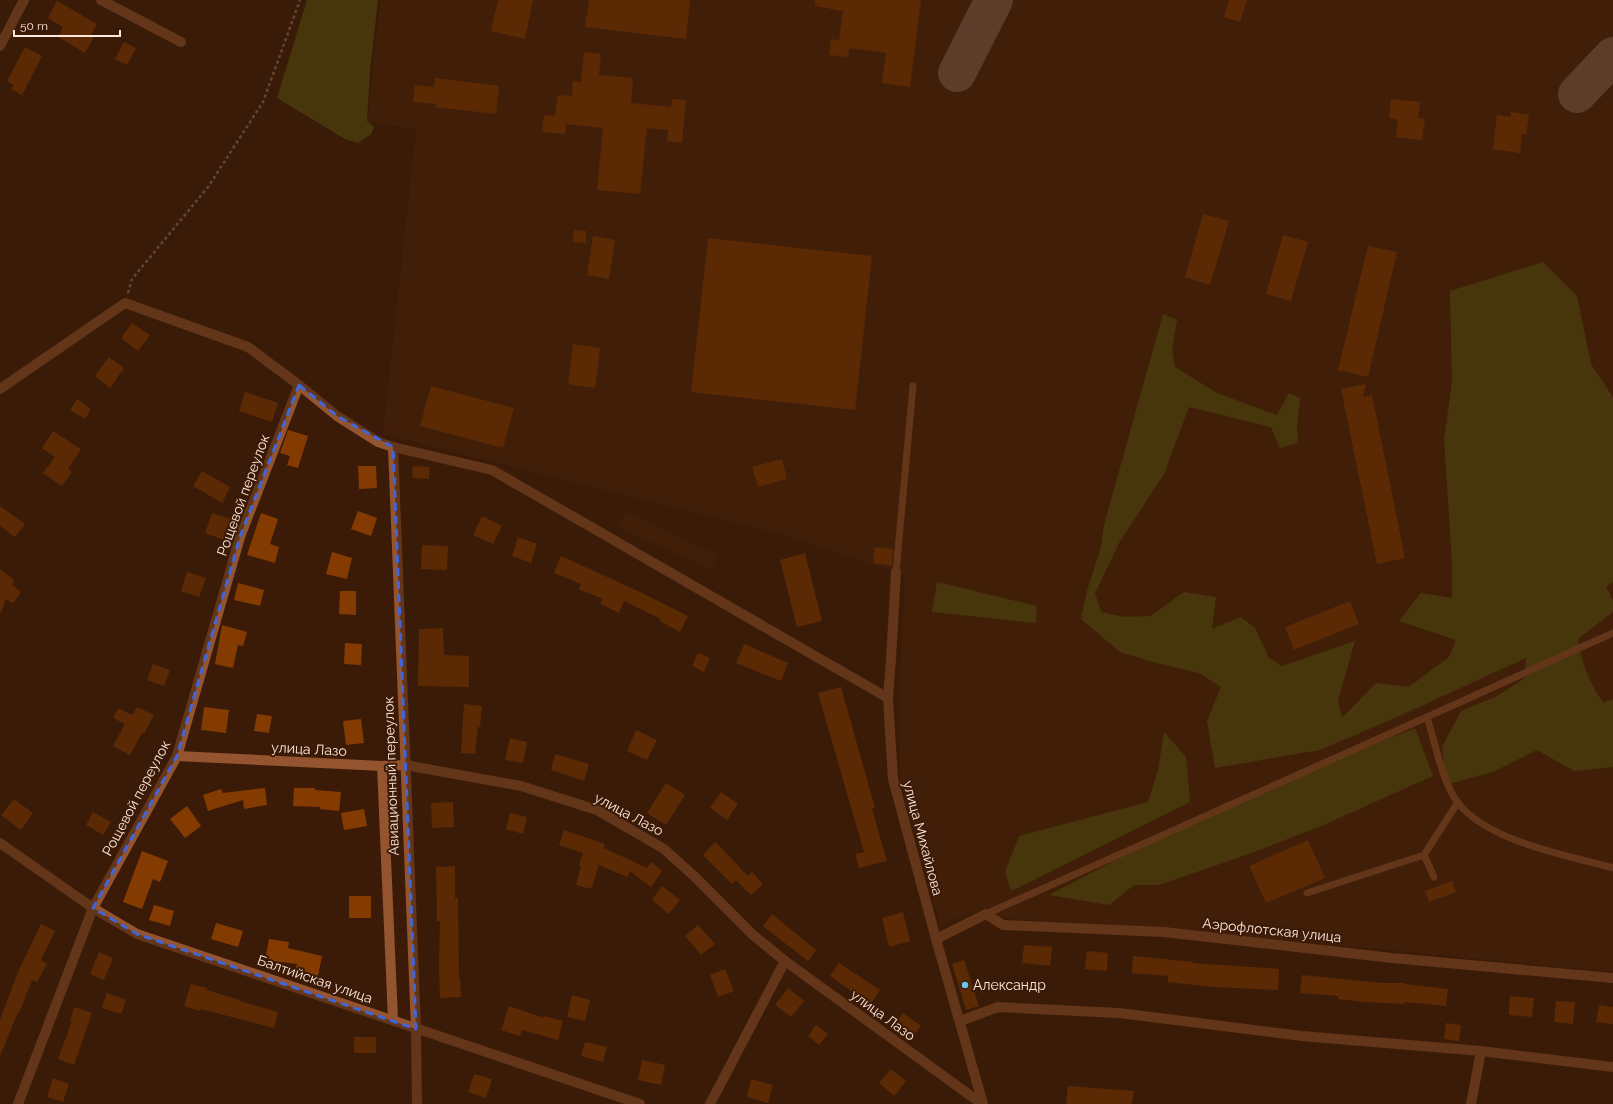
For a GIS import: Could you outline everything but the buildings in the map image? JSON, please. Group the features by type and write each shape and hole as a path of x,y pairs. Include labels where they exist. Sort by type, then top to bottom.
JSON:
{"street":[{"path":"0,46 24,0"},
{"path":"101,0 181,42"},
{"path":"0,389 125,303 248,347 299,384 337,416 378,442 393,447 492,470 888,698"},
{"name":"Рощевой переулок","path":"18,1104 93,908 177,756 240,537 299,384"},
{"name":"Авиационный переулок","path":"393,447 416,1028 416,1104"},
{"name":"улица Михайлова","path":"896,572 892,659 888,698 893,779 936,939 983,1104"},
{"name":"улица Лазо","path":"177,756 382,766 405,765 521,786 597,810 664,849 694,876 753,935 785,961 983,1104"},
{"name":"Авиационный переулок","path":"382,766 393,1020"},
{"name":"Балтийская улица","path":"0,843 93,908 137,934 640,1104"},
{"path":"936,939 986,914"},
{"name":"Аэрофлотская улица","path":"986,914 1003,925 1164,932 1392,958 1613,978"},
{"path":"710,1104 785,961"},
{"path":"960,1021 998,1007 1119,1013 1302,1036 1481,1051 1613,1067"},
{"path":"1471,1104 1481,1051"}],"lane":[{"path":"896,572 913,386"},
{"path":"986,914 1427,717 1613,632"},
{"path":"1427,717 1445,776 1458,802 1469,814 1489,827 1521,842 1613,868"},
{"path":"1307,893 1424,855 1458,802"},
{"path":"1424,855 1434,877"}],"path":[{"path":"125,303 132,278 208,187 264,102 300,0"}],"highlighted area":[{"path":"299,385 337,416 393,447 416,1029 137,934 93,908 177,756 240,537"}],"shaded area":[{"path":"307,0 378,0 370,71 367,121 374,127 371,134 358,143 345,139 277,98"},
{"path":"380,0 1613,0 1613,972 1152,927 1011,919 984,910 940,924 900,780 899,696 905,575 776,533 383,434 416,130 368,121"},
{"path":"1543,262 1577,296 1591,364 1613,397 1613,582 1606,587 1613,600 1613,612 1578,639 1581,656 1590,680 1603,703 1613,699 1613,767 1574,771 1537,750 1495,771 1446,785 1442,747 1461,711 1497,696 1525,678 1526,658 1397,717 1320,750 1215,768 1207,721 1221,687 1199,673 1149,661 1120,652 1081,619 1087,591 1101,547 1104,525 1163,314 1177,320 1172,350 1175,367 1217,393 1277,415 1289,393 1300,398 1297,427 1298,443 1280,448 1271,427 1189,407 1164,474 1119,543 1095,593 1101,612 1124,617 1151,616 1184,592 1216,597 1212,629 1241,617 1255,628 1269,658 1282,666 1355,641 1338,700 1342,718 1376,683 1409,687 1449,657 1456,640 1399,621 1421,593 1452,598 1452,562 1444,440 1452,381 1450,291"},
{"path":"626,512 718,555 711,570 618,527"},
{"path":"937,582 1037,606 1036,623 932,612"},
{"path":"1415,728 1433,776 1319,827 1246,855 1159,885 1134,885 1109,905 1049,895 1225,803"},
{"path":"1164,732 1186,757 1190,802 1011,891 1005,872 1019,836 1148,802 1158,770"}],"taxiway":[{"path":"957,73 994,0"},
{"path":"1577,94 1613,56"}],"place":[{"name":"Александр","path":"965,985"}]}
